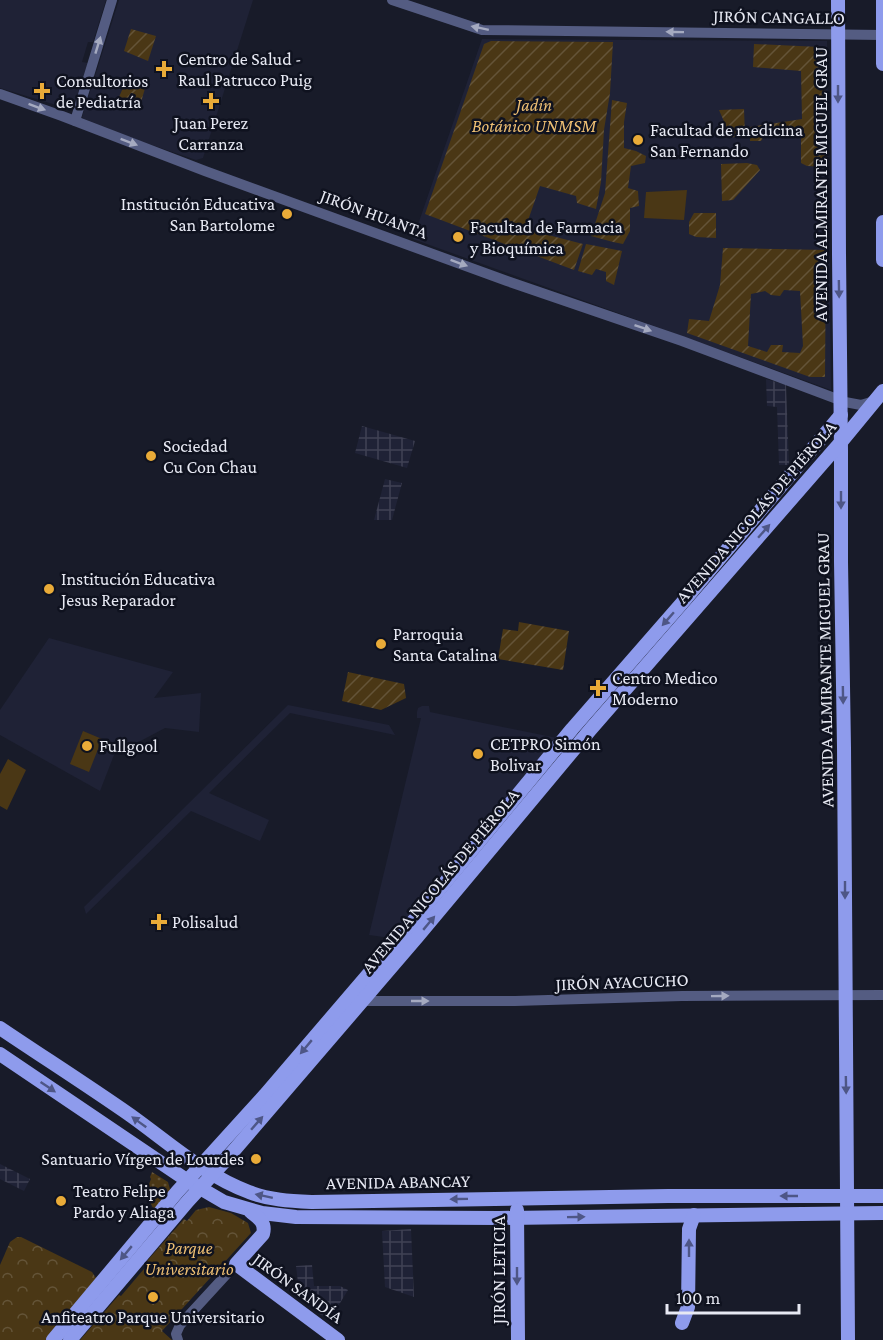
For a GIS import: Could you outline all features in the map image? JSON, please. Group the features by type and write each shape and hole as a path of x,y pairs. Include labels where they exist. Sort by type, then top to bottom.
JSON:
{"main road":[{"name":"AVENIDA ALMIRANTE MIGUEL GRAU","path":"838,0 841,35 838,254 844,439 840,562 848,995 848,1340"},
{"path":"883,0 879,35 883,64"},
{"path":"883,222 883,260"},
{"name":"AVENIDA NICOLÁS DE PIÉROLA","path":"53,1340 361,1001 590,730 879,396"},
{"name":"AVENIDA NICOLÁS DE PIÉROLA","path":"207,1170 266,1095 390,950 572,729 787,479 843,406"},
{"path":"787,479 800,490"},
{"name":"AVENIDA ABANCAY","path":"0,1028 207,1170 249,1193 261,1196 296,1201 668,1196 883,1196"},
{"name":"AVENIDA ABANCAY","path":"0,1054 194,1185 224,1202 262,1213 296,1217 517,1218 883,1213"},
{"name":"AVENIDA NICOLÁS DE PIÉROLA","path":"70,1340 194,1185"},
{"name":"JIRÓN LETICIA","path":"517,1199 518,1340"},
{"path":"236,1264 260,1239 264,1230 260,1219 249,1210"},
{"path":"682,1323 688,1307 689,1229 694,1215"},
{"name":"JIRÓN SANDÍA","path":"236,1264 338,1340"}],"street":[{"path":"75,121 112,0"},
{"name":"JIRÓN CANGALLO","path":"392,0 482,30 879,35"},
{"name":"JIRÓN HUANTA","path":"0,94 507,281 682,341 843,406 861,405 879,396"},
{"name":"JIRÓN AYACUCHO","path":"361,1001 883,995"},
{"path":"178,1339 176,1334 180,1325 236,1264"}],"shaded area":[{"path":"0,0 106,0 93,42 88,42 82,62 88,63 73,108 66,108 0,88"},
{"name":"Centro de Salud - Raul Patrucco Puig","path":"119,0 253,0 203,158 196,160 140,141 82,117"},
{"name":"Facultad de medicina San Fernando","path":"482,39 827,41 831,390 413,239"},
{"path":"766,379 786,385 789,465 779,465 777,407 767,406"},
{"path":"362,426 415,441 407,468 355,453"},
{"path":"385,479 402,483 392,520 374,520"},
{"path":"49,638 173,672 154,698 201,693 199,732 165,728 114,755 100,791 0,735 0,710"},
{"path":"288,705 389,725 395,735 290,713 209,793 269,820 260,841 191,811 86,914 84,907"},
{"path":"422,706 429,706 430,712 557,738 474,834 391,938 369,935 421,718 417,718 417,712"},
{"path":"0,1164 30,1179 24,1191 0,1179"},
{"path":"411,1229 414,1297 385,1287 382,1231"},
{"path":"312,1265 314,1286 340,1286 348,1290 329,1321 300,1299 296,1266"}],"green space":[{"path":"131,29 156,36 148,61 124,51"},
{"name":"Jadín Botánico UNMSM","path":"491,41 613,42 601,182 596,209 577,203 576,196 540,186 525,229 583,244 574,270 425,214 484,44"},
{"path":"754,44 824,49 827,167 807,166 801,163 801,129 789,128 788,134 765,134 761,141 750,141 750,127 802,119 801,71 753,67"},
{"path":"126,81 146,85 141,102 119,97"},
{"path":"612,100 627,103 624,148 646,156 645,163 631,166 628,188 638,191 639,206 630,208 630,231 623,244 591,236 605,193"},
{"path":"744,109 745,136 726,138 726,126 719,110"},
{"path":"721,164 757,165 760,170 733,200 722,201"},
{"path":"687,190 684,220 644,218 646,192"},
{"path":"694,213 716,213 716,238 696,237 689,234 689,222"},
{"path":"586,244 622,251 614,285 606,281 606,272 596,269 592,275 578,271"},
{"path":"723,248 826,250 825,377 810,377 687,333 689,319 709,321 720,285","holes":["784,290 800,291 803,346 800,353 782,352 783,345 771,345 767,352 748,346 751,294 765,291 771,295 780,296"]},
{"path":"519,622 569,631 563,670 498,659 503,629 518,631"},
{"path":"348,672 404,684 406,698 381,710 342,701"},
{"path":"83,731 102,739 89,772 70,764"},
{"path":"8,759 26,770 7,810 0,806 0,774"},
{"path":"152,1172 168,1182 171,1193 155,1211 148,1195"},
{"name":"Parque Universitario","path":"209,1207 231,1213 248,1223 251,1233 162,1331 172,1340 80,1340 119,1295 121,1296 149,1263 147,1261 184,1219 187,1221 196,1210"},
{"path":"17,1237 92,1272 96,1278 46,1340 0,1340 0,1265 10,1242"}],"place":[{"name":"Centro de Salud - Raul Patrucco Puig","path":"164,69"},
{"name":"Consultorios de Pediatría","path":"42,91"},
{"name":"Juan Perez Carranza","path":"211,101"},
{"name":"Facultad de medicina San Fernando","path":"638,140"},
{"name":"Institución Educativa San Bartolome","path":"287,214"},
{"name":"Facultad de Farmacia y Bioquímica","path":"458,237"},
{"name":"Sociedad Cu Con Chau","path":"151,456"},
{"name":"Institución Educativa Jesus Reparador","path":"49,589"},
{"name":"Parroquia Santa Catalina","path":"381,644"},
{"name":"Centro Medico Moderno","path":"598,688"},
{"name":"Fullgool","path":"87,746"},
{"name":"CETPRO Simón Bolivar","path":"478,754"},
{"name":"Polisalud","path":"159,922"},
{"name":"Santuario Vírgen de Lourdes","path":"256,1159"},
{"name":"Teatro Felipe Pardo y Aliaga","path":"61,1201"},
{"name":"Anfiteatro Parque Universitario","path":"153,1297"}]}
